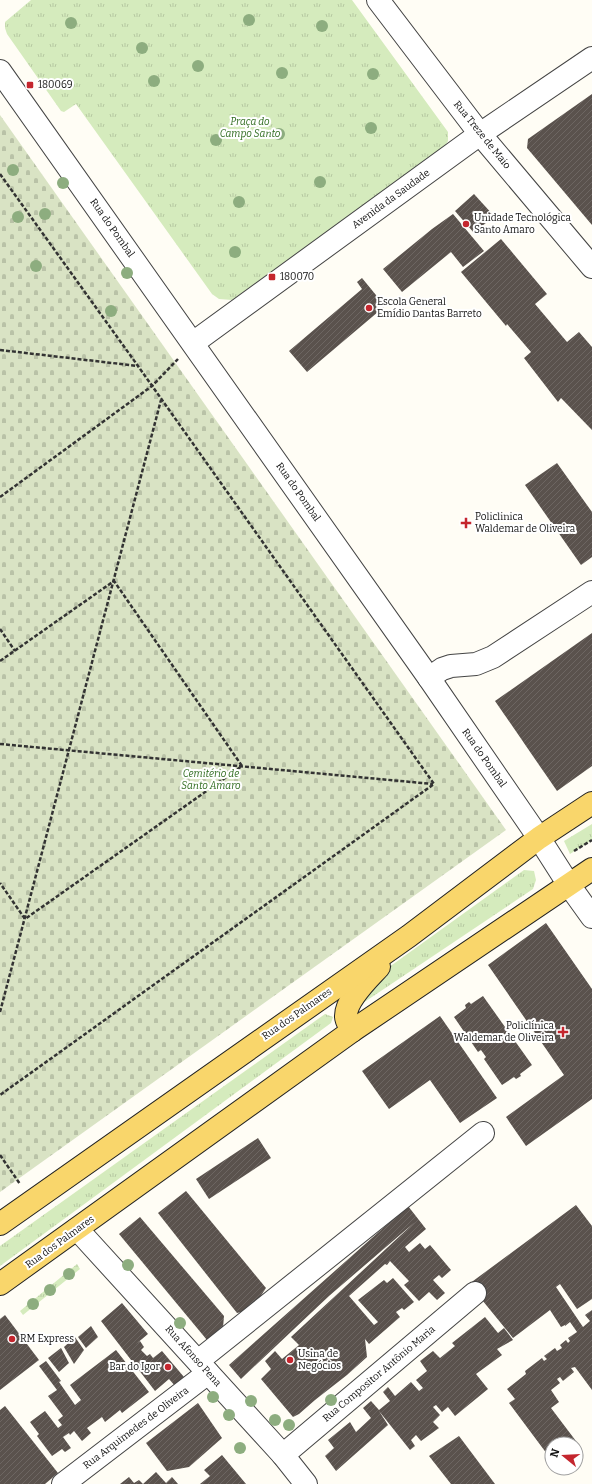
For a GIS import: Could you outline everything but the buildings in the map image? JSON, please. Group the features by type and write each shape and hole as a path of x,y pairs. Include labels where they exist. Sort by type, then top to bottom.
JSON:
{"main road":[{"name":"Rua dos Palmares","path":"0,1224 409,936 539,838 592,803"},
{"name":"Rua dos Palmares","path":"0,1284 352,1031 592,870"},
{"path":"352,1031 346,1018 346,1009 352,998 409,936"}],"street":[{"name":"Rua Treze de Maio","path":"378,0 480,134 592,267"},
{"name":"Avenida da Saudade","path":"193,343 480,134 592,58"},
{"name":"Rua do Pombal","path":"0,71 429,678 592,917"},
{"path":"429,678 442,669 452,666 476,664 493,657 592,592"},
{"name":"Rua Arquimedes de Oliveira","path":"63,1484 483,1133"},
{"name":"Rua Afonso Pena","path":"78,1229 284,1455 306,1484"},
{"name":"Rua Compositor Antônio Maria","path":"284,1455 474,1293"}],"path":[{"path":"0,174 434,784"},
{"path":"0,497 152,386 193,343"},
{"path":"0,350 138,366"},
{"path":"0,1012 162,400"},
{"path":"0,661 114,581"},
{"path":"114,581 242,766"},
{"path":"0,629 15,650"},
{"path":"0,744 434,784"},
{"path":"25,919 242,766"},
{"path":"0,1095 434,784"},
{"path":"0,883 25,919"},
{"path":"0,1155 31,1202"}],"green space":[{"name":"Praça do Campo Santo","path":"31,0 352,0 448,132 448,141 445,146 232,300 219,299 212,294 76,104 64,112 61,111 7,34 5,22"},
{"name":"Cemitério de Santo Amaro","path":"0,115 506,830 0,1192"},
{"path":"592,824 592,840 570,854 564,841"},
{"path":"524,870 534,871 536,880 533,889 357,1007 349,996"},
{"path":"325,1014 333,1017 331,1023 0,1266 0,1246"},
{"path":"77,1264 80,1269 23,1315 20,1311"}],"place":[{"name":"180069","path":"30,85"},
{"name":"Unidade Tecnológica Santo Amaro","path":"466,224"},
{"name":"180070","path":"272,277"},
{"name":"Escola General Emídio Dantas Barreto","path":"369,308"},
{"name":"Policlinica Waldemar de Oliveira","path":"466,523"},
{"name":"Policlínica Waldemar de Oliveira","path":"563,1032"},
{"name":"RM Express","path":"12,1339"},
{"name":"Usina de Negócios","path":"290,1360"},
{"name":"Bar do Igor","path":"168,1367"}]}
